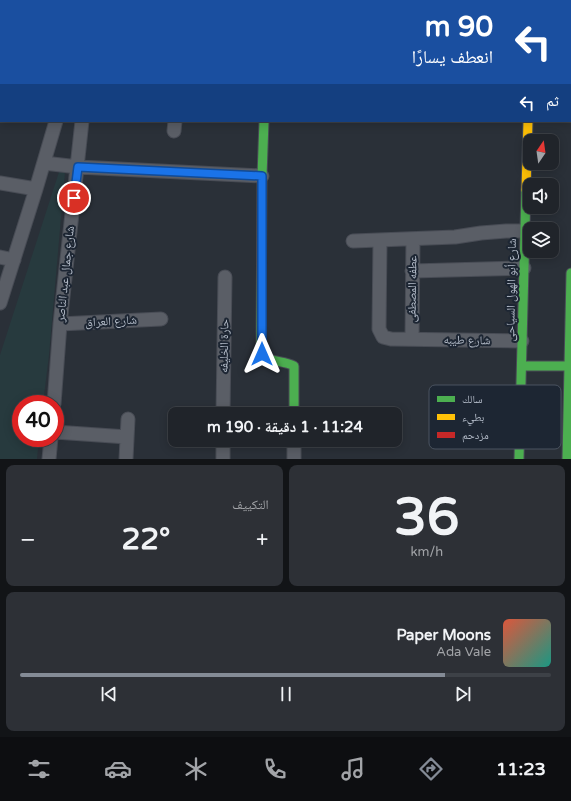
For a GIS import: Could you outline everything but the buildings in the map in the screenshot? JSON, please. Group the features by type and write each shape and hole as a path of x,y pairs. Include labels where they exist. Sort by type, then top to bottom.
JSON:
{"main road":[{"path":"264,122 262,176 262,354 264,358 268,360 288,363 294,366 294,407"},
{"name":"شارع أبو الهول السياحى","path":"525,222 528,122"},
{"name":"شارع أبو الهول السياحى","path":"521,385 524,258"},
{"path":"567,459 570,418 571,273"},
{"path":"522,366 570,359"},
{"name":"شارع أبو الهول السياحى","path":"519,449 519,459"}],"street":[{"path":"0,303 56,122"},
{"name":"شارع جمال عبد الناصر","path":"55,395 60,324 82,122"},
{"path":"44,163 78,167 262,176"},
{"path":"0,183 36,189"},
{"path":"353,241 412,240 455,237 481,233 523,231"},
{"name":"عطفه المصطفى","path":"412,240 412,339"},
{"name":"شارع طيبه","path":"380,241 379,329 383,337 387,339 522,341"},
{"path":"0,257 14,260"},
{"path":"412,271 524,268"},
{"name":"حارة الخليفه","path":"223,407 225,277"},
{"name":"شارع العراق","path":"60,324 161,319"},
{"path":"126,459 128,419"},
{"path":"64,433 127,437"},
{"path":"49,459 50,447"},
{"path":"223,447 223,459"},
{"path":"294,447 294,459"}],"green space":[{"path":"59,172 65,172 44,395 12,395 12,447 38,447 37,459 0,459 0,355"}],"traffic: fast":[{"path":"264,122 262,176 261,354 268,359 294,366 294,407"},
{"path":"521,385 525,214"},
{"path":"567,459 571,273"},
{"path":"522,366 569,366"},
{"path":"519,449 519,459"}],"traffic: slow":[{"path":"526,178 528,122"}],"route":[{"path":"74,198 78,167 262,176 262,354"}]}
